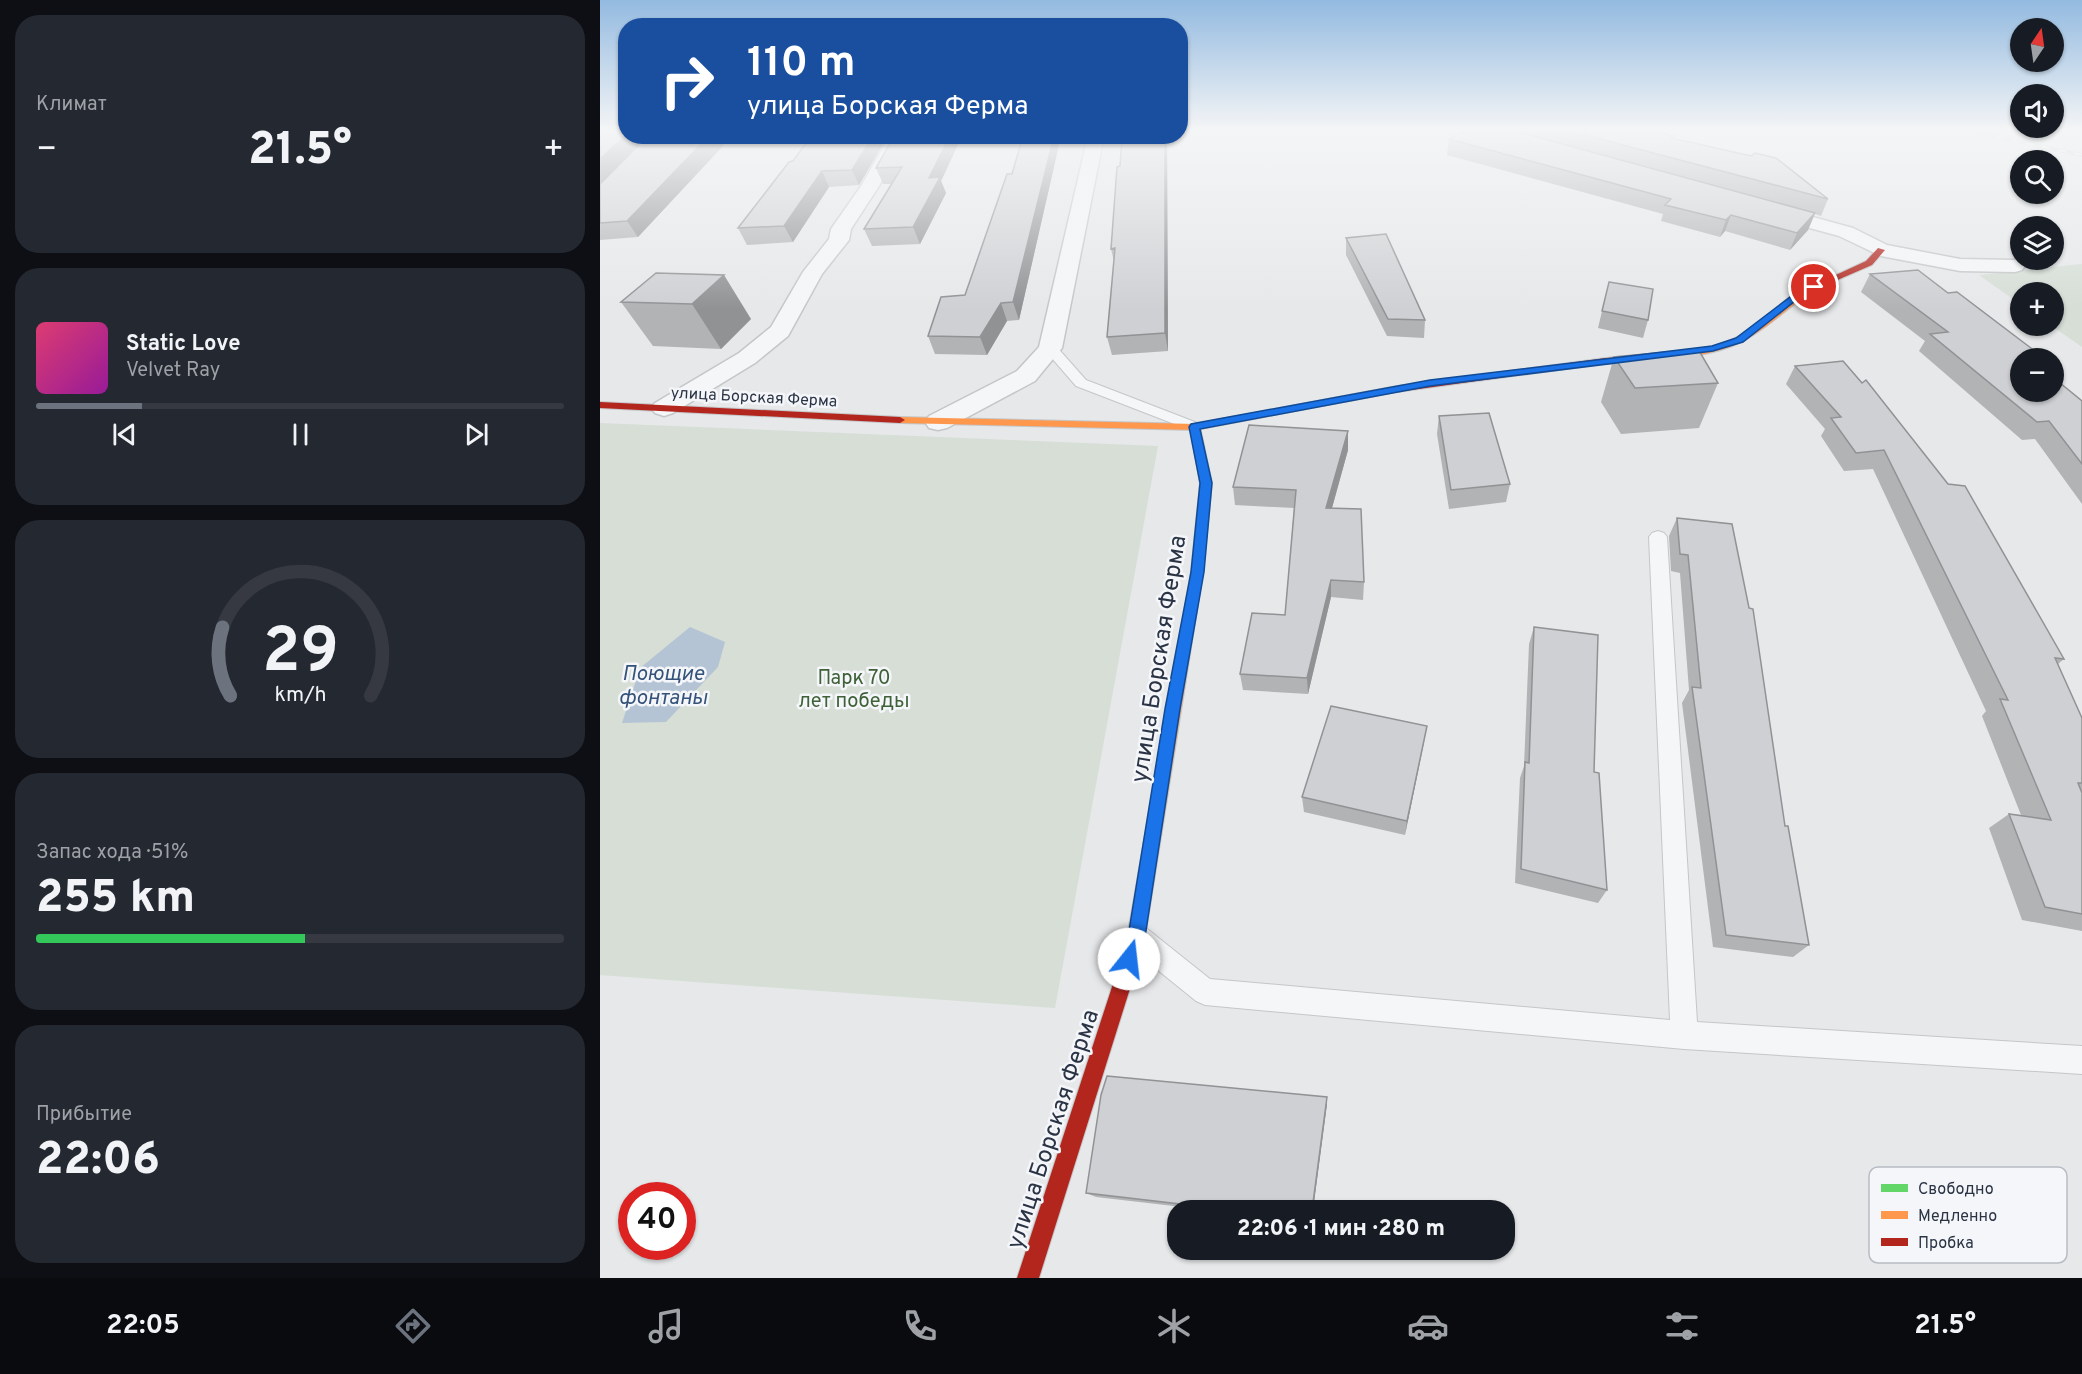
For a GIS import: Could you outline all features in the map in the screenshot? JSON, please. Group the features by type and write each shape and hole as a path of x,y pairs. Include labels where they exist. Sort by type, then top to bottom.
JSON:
{"street":[{"path":"664,408 747,358 780,331 813,272 839,240 841,229 868,190"},
{"path":"938,422 1026,376 1050,348 1084,190"},
{"path":"1751,206 1845,232 1881,250 1960,266 2010,266"},
{"name":"улица Борская Ферма","path":"600,405 938,422 1194,427 1430,383 1713,348 1740,340 1801,292 1869,263 1881,250"},
{"name":"улица Борская Ферма","path":"1028,1278 1137,937 1197,572 1206,483 1194,427"}],"lane":[{"path":"1050,348 1081,383 1194,427"},
{"path":"1658,537 1684,1035"},
{"path":"1137,937 1205,992 1684,1035 2082,1060"}],"green space":[{"path":"2082,264 2082,347 2064,334 2064,282 2010,282 2010,297 1979,275 2026,270 2064,270 2064,266"},
{"name":"Парк 70 лет победы","path":"600,423 1158,446 1055,1008 600,975"}],"water":[{"name":"Поющие фонтаны","path":"690,627 725,642 718,667 666,722 622,723 640,668"}],"building":[{"path":"600,190 657,190 627,221 600,223"},
{"path":"768,190 809,190 784,226 738,228"},
{"path":"888,190 933,190 913,227 864,229"},
{"path":"1002,190 1041,190 1013,302 1001,303 980,337 928,336 941,297 965,295"},
{"path":"1115,190 1165,190 1165,333 1107,337 1115,248 1111,249"},
{"path":"1636,190 1729,190 1815,213 1797,233 1731,215 1726,220 1665,205 1671,199"},
{"path":"1792,190 1816,190 1828,199"},
{"path":"1386,234 1425,320 1388,319 1346,238"},
{"path":"1918,270 1948,293 1957,292 2010,332 2010,336 2015,336 2031,348 2010,348 2010,400 1930,334 1948,332 1870,274"},
{"path":"656,273 724,275 692,304 621,302"},
{"path":"1609,282 1653,289 1648,320 1602,311"},
{"path":"1698,349 1718,383 1635,388 1614,357"},
{"path":"1843,361 1862,383 1866,380 1948,484 1965,486 2064,659 2055,658 2082,718 2082,783 2078,783 2082,793 2082,914 2045,907 2009,814 2051,820 2000,699 2008,700 1884,450 1856,453 1831,418 1841,417 1795,366"},
{"path":"2064,386 2082,401 2082,464 2049,421 2037,422 2013,402 2064,402"},
{"path":"1489,413 1510,484 1451,490 1439,416"},
{"path":"1249,425 1348,431 1326,508 1361,509 1364,582 1331,580 1307,678 1240,674 1252,613 1285,615 1296,490 1233,487"},
{"path":"1677,518 1732,524 1749,608 1753,609 1785,826 1788,826 1809,945 1726,935 1692,687 1701,688 1688,555 1680,554"},
{"path":"1534,627 1598,635 1594,772 1599,773 1607,890 1521,869 1525,762 1529,763"},
{"path":"1331,706 1427,726 1407,821 1302,797"},
{"path":"1107,1076 1327,1097 1313,1200 1167,1200 1167,1202 1086,1193 1101,1095"}],"traffic: fast":[{"path":"1195,427 1206,483 1200,542"}],"traffic: slow":[{"path":"1606,361 1676,354 1730,344 1751,333 1796,298 1816,286"},
{"path":"900,420 1195,427 1397,389"},
{"path":"1135,944 1197,572 1200,542"}],"traffic: jam":[{"path":"1816,286 1869,263 1881,250"},
{"path":"1397,389 1606,361"},
{"path":"600,405 900,420"},
{"path":"1028,1278 1135,944"}],"route":[{"path":"1129,959 1137,937 1197,572 1206,483 1194,427 1430,383 1713,348 1740,340 1801,292 1814,287"}]}
